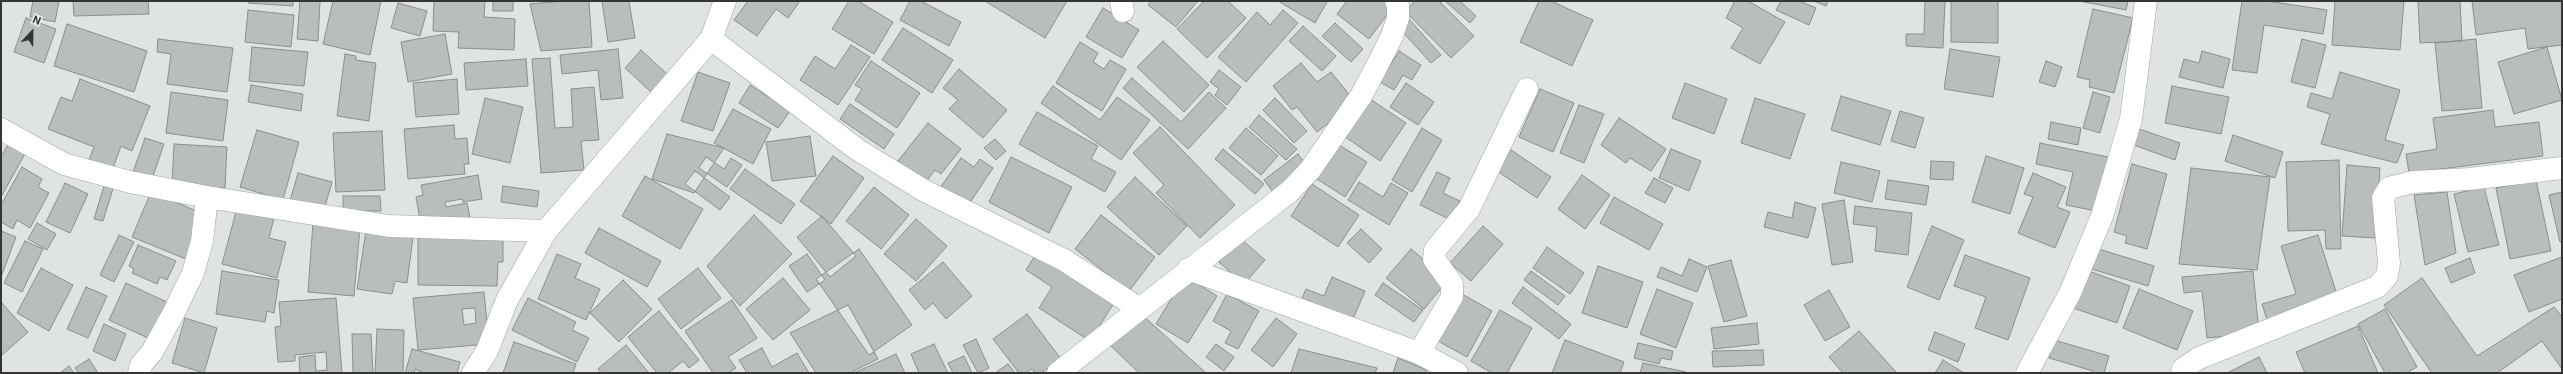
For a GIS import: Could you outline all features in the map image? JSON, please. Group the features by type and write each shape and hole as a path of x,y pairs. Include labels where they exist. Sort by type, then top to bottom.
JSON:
{"street":[{"path":"473,373 487,351 507,300 546,231 711,39 725,1"},
{"path":"1058,373 1140,309 1188,269 1289,192 1310,170 1361,96 1382,57 1392,36 1398,18 1398,5 1396,1"},
{"path":"2027,373 2070,293 2102,216 2131,119 2146,1"},
{"path":"711,39 858,150 923,190 1064,260 1140,309"},
{"path":"1419,353 1452,297 1452,284 1434,259 1434,250 1469,209 1527,89"},
{"path":"1,129 64,164 130,182 207,197 389,226 546,231"},
{"path":"2182,373 2183,369 2200,358 2377,287 2387,276 2389,263 2383,198 2389,188 2412,182 2469,179 2562,168"},
{"path":"139,373 141,365 152,352 174,314 193,273 202,241 207,197"},
{"path":"1188,269 1419,353 1456,373"}],"building":[{"path":"33,1 59,1 55,22 30,17"},
{"path":"73,1 148,1 149,14 74,16"},
{"path":"249,1 293,1 293,6 248,3"},
{"path":"300,1 320,1 318,41 297,39"},
{"path":"333,1 381,1 370,55 323,44"},
{"path":"434,1 485,1 484,17 515,19 514,50 458,48 459,32 433,31"},
{"path":"493,1 513,1 513,11 493,11"},
{"path":"565,1 589,1 592,47 541,51 530,4"},
{"path":"602,1 629,1 635,38 608,42"},
{"path":"748,1 800,1 788,18 776,9 757,36 734,20"},
{"path":"849,1 858,1 893,22 874,54 832,29"},
{"path":"910,1 921,1 961,22 949,46 900,20"},
{"path":"985,1 1067,1 1045,38"},
{"path":"1151,1 1198,1 1176,27 1148,5"},
{"path":"1204,1 1228,1 1246,18 1207,58 1177,29"},
{"path":"1278,1 1326,1 1327,2 1315,23"},
{"path":"1347,1 1386,1 1393,7 1369,39 1337,14"},
{"path":"1415,1 1439,1 1474,36 1451,58 1405,11"},
{"path":"1445,1 1463,1 1461,2 1476,16 1470,23"},
{"path":"1539,1 1551,1 1593,20 1572,66 1520,42"},
{"path":"1735,1 1748,1 1785,22 1760,64 1731,48 1743,28 1726,18"},
{"path":"1781,1 1799,1 1816,8 1809,25 1776,10"},
{"path":"1814,1 1828,1 1826,6"},
{"path":"1925,1 1945,1 1943,48 1906,46 1906,34 1924,34"},
{"path":"1951,1 1998,1 1998,43 1951,42"},
{"path":"2079,1 2128,1 2126,10"},
{"path":"2242,1 2267,1 2327,10 2323,34 2264,25 2257,73 2232,70"},
{"path":"2335,1 2404,1 2400,50 2332,45"},
{"path":"2418,1 2460,1 2462,41 2420,43"},
{"path":"2472,1 2562,1 2562,45 2528,49 2525,28 2476,35"},
{"path":"398,3 427,11 420,36 391,28"},
{"path":"1103,8 1139,30 1122,58 1086,37"},
{"path":"2093,9 2133,18 2114,93 2089,87 2090,80 2077,77"},
{"path":"248,10 294,15 291,47 245,42"},
{"path":"1283,10 1298,23 1246,82 1218,57 1257,12 1270,25"},
{"path":"26,18 56,29 44,63 14,52"},
{"path":"1409,19 1441,55 1431,63 1399,28"},
{"path":"1335,23 1363,49 1351,62 1322,36"},
{"path":"67,24 147,51 134,92 54,66"},
{"path":"1303,26 1336,56 1322,71 1289,41"},
{"path":"903,28 953,60 932,93 882,60"},
{"path":"445,34 452,74 408,82 401,42"},
{"path":"158,39 233,48 227,92 167,84 171,54 157,52"},
{"path":"2302,39 2326,45 2315,88 2291,82"},
{"path":"2476,39 2482,108 2442,111 2435,43"},
{"path":"1163,41 1209,85 1184,112 1137,67"},
{"path":"1080,42 1098,53 1093,62 1104,69 1110,60 1126,69 1102,111 1056,83"},
{"path":"851,45 870,57 838,105 800,80 815,56 835,69"},
{"path":"252,47 308,52 304,86 249,81"},
{"path":"2547,47 2562,100 2514,114 2498,62"},
{"path":"618,49 623,98 601,100 598,70 562,74 560,55"},
{"path":"1950,49 2000,57 1993,97 1944,89"},
{"path":"641,50 667,74 651,92 625,68"},
{"path":"1399,51 1421,65 1412,80 1403,75 1394,90 1380,82"},
{"path":"2202,51 2230,59 2223,88 2179,77 2184,59 2199,63"},
{"path":"345,54 356,56 356,60 376,63 369,121 337,116"},
{"path":"550,58 555,128 573,127 571,89 594,87 599,140 581,141 584,170 541,173 532,59"},
{"path":"526,59 528,86 466,90 464,63"},
{"path":"871,61 920,93 897,128 855,100 862,89 855,85"},
{"path":"2046,61 2062,67 2055,87 2039,82"},
{"path":"1301,63 1317,82 1331,72 1355,102 1317,132 1297,107 1292,110 1273,86"},
{"path":"959,69 1007,110 983,138 949,109 958,100 943,88"},
{"path":"1219,70 1241,87 1227,105 1215,95 1219,89 1210,82"},
{"path":"698,72 730,83 713,131 681,121"},
{"path":"2340,72 2400,90 2385,140 2404,145 2397,163 2321,144 2330,114 2307,107 2311,93 2332,99"},
{"path":"1132,78 1181,122 1209,92 1226,108 1188,149 1123,88"},
{"path":"80,79 150,106 132,151 121,146 112,171 88,162 94,147 48,129 61,97 72,101"},
{"path":"457,79 459,114 416,117 413,83"},
{"path":"1406,83 1434,102 1418,125 1390,107"},
{"path":"1685,83 1727,99 1714,134 1672,118"},
{"path":"251,85 303,94 301,111 248,102"},
{"path":"750,85 790,111 778,128 739,103"},
{"path":"1053,86 1100,120 1117,97 1150,120 1121,160 1041,103"},
{"path":"2172,86 2229,97 2221,134 2165,123"},
{"path":"1540,89 1574,103 1553,152 1519,137"},
{"path":"171,92 228,100 223,141 166,133"},
{"path":"2093,92 2110,97 2100,133 2083,128"},
{"path":"1841,96 1891,111 1880,145 1831,130"},
{"path":"485,98 523,107 510,163 472,154"},
{"path":"1275,98 1307,131 1294,143 1263,110"},
{"path":"1755,98 1805,114 1790,159 1741,143"},
{"path":"1370,99 1406,123 1380,161 1344,136"},
{"path":"850,104 894,134 884,149 840,119"},
{"path":"1579,105 1604,114 1584,163 1560,153"},
{"path":"733,109 771,129 753,164 714,143"},
{"path":"2493,110 2495,127 2539,122 2543,156 2409,173 2406,154 2437,149 2433,118"},
{"path":"1900,111 1924,118 1915,148 1891,141"},
{"path":"1037,112 1098,146 1091,159 1116,172 1105,192 1019,144"},
{"path":"1259,115 1297,149 1286,160 1249,127"},
{"path":"1619,118 1666,149 1651,171 1630,158 1626,163 1601,145"},
{"path":"2051,122 2081,128 2078,145 2048,139"},
{"path":"928,123 961,149 941,174 935,170 925,183 898,161"},
{"path":"454,125 455,139 467,138 469,164 464,164 465,174 408,179 404,129"},
{"path":"1160,127 1235,205 1200,238 1156,193 1164,185 1133,153"},
{"path":"1246,128 1278,156 1261,175 1229,148"},
{"path":"1422,128 1442,140 1412,192 1392,180"},
{"path":"2139,129 2180,143 2175,160 2134,145"},
{"path":"257,130 299,142 283,200 240,187"},
{"path":"382,131 385,190 336,192 333,133"},
{"path":"667,134 724,148 694,193 652,179"},
{"path":"2233,135 2283,152 2275,178 2225,161"},
{"path":"810,136 816,176 772,181 766,142"},
{"path":"145,138 164,144 151,182 132,175"},
{"path":"995,139 1006,151 996,160 984,148"},
{"path":"9,143 26,152 1,197 1,157"},
{"path":"2040,143 2108,157 2096,211 2066,205 2073,172 2036,164"},
{"path":"174,144 227,147 225,188 172,185"},
{"path":"1339,145 1367,162 1345,197 1317,179"},
{"path":"1223,149 1264,184 1255,194 1215,159"},
{"path":"1671,149 1701,161 1689,191 1659,178"},
{"path":"1511,150 1551,177 1537,198 1497,171"},
{"path":"1298,154 1307,166 1273,192 1264,180"},
{"path":"833,156 864,178 831,224 800,201"},
{"path":"1986,156 2024,168 2010,214 1972,202"},
{"path":"706,157 724,169 731,158 742,165 727,187 699,168"},
{"path":"1011,157 1072,187 1049,233 989,202"},
{"path":"961,158 974,167 980,159 993,168 967,207 940,188"},
{"path":"2339,160 2341,249 2326,249 2325,230 2288,231 2286,162"},
{"path":"1931,161 1954,162 1953,180 1930,179"},
{"path":"1841,162 1880,171 1872,202 1834,193"},
{"path":"2132,164 2167,174 2147,249 2125,243 2127,236 2114,232"},
{"path":"2347,165 2380,168 2375,238 2342,236"},
{"path":"22,167 42,179 38,187 49,193 30,228 17,220 13,229 1,222 1,205"},
{"path":"2191,168 2270,177 2257,270 2179,264"},
{"path":"745,169 795,204 781,224 730,189"},
{"path":"695,171 730,197 720,210 685,184"},
{"path":"1437,172 1450,178 1443,193 1460,201 1451,220 1420,205"},
{"path":"298,173 332,182 324,210 290,201"},
{"path":"2033,173 2066,187 2057,207 2070,212 2055,248 2018,233 2033,197 2024,194"},
{"path":"478,175 482,199 463,202 462,199 445,202 446,207 467,203 470,217 421,225 416,197 423,195 421,185"},
{"path":"1582,175 1610,195 1585,229 1558,209"},
{"path":"107,176 116,179 103,221 94,219"},
{"path":"645,176 703,209 680,249 622,216"},
{"path":"1135,177 1187,226 1159,255 1107,207"},
{"path":"1654,178 1673,188 1665,203 1645,193"},
{"path":"1888,180 1929,186 1926,205 1885,199"},
{"path":"2536,180 2551,251 2510,259 2496,188"},
{"path":"1359,182 1383,197 1391,183 1408,193 1389,225 1348,200"},
{"path":"65,183 88,194 70,233 46,222"},
{"path":"1312,184 1359,215 1338,247 1291,216"},
{"path":"503,186 539,191 537,207 501,202"},
{"path":"874,187 909,215 881,249 846,221"},
{"path":"2484,187 2499,245 2468,252 2454,194"},
{"path":"151,192 216,219 198,264 132,237"},
{"path":"2447,192 2456,253 2425,265 2414,195"},
{"path":"2562,192 2562,242 2560,242 2549,195"},
{"path":"343,196 380,196 381,211 343,211"},
{"path":"1614,197 1663,224 1649,250 1600,223"},
{"path":"1844,200 1853,262 1832,265 1822,204"},
{"path":"1795,202 1816,208 1808,238 1764,227 1768,212 1792,218"},
{"path":"1855,206 1912,213 1908,255 1875,251 1877,227 1853,224"},
{"path":"237,208 274,218 269,238 286,242 277,278 222,264"},
{"path":"754,215 792,254 740,306 707,266"},
{"path":"1101,215 1155,257 1129,291 1075,249"},
{"path":"822,216 856,256 830,277 797,237"},
{"path":"916,219 947,246 916,281 884,254"},
{"path":"37,223 56,234 47,250 28,239"},
{"path":"313,223 360,227 354,296 308,292"},
{"path":"1483,226 1503,244 1471,281 1450,263"},
{"path":"1932,226 1964,240 1939,300 1907,287"},
{"path":"599,228 661,261 647,287 585,253"},
{"path":"1361,229 1382,249 1369,263 1347,243"},
{"path":"1,231 16,237 1,277"},
{"path":"366,231 413,238 407,283 395,281 392,294 357,289"},
{"path":"119,235 134,242 114,282 100,275"},
{"path":"2318,235 2338,298 2267,320 2262,304 2296,294 2281,246"},
{"path":"418,237 503,238 503,262 498,262 497,286 418,285"},
{"path":"1240,238 1265,260 1244,284 1219,262"},
{"path":"25,241 43,249 22,292 4,283"},
{"path":"138,245 176,261 167,280 160,277 157,284 132,273 134,269 129,266"},
{"path":"1547,247 1584,273 1570,294 1533,268"},
{"path":"2092,247 2154,266 2148,286 2085,267"},
{"path":"859,249 912,325 869,355 816,279"},
{"path":"1411,249 1448,280 1424,309 1386,278"},
{"path":"557,254 581,264 575,278 600,289 586,320 538,299"},
{"path":"807,254 825,280 807,292 789,266"},
{"path":"1036,254 1114,303 1090,341 1039,308 1052,287 1026,270"},
{"path":"1965,255 2030,278 2008,340 1975,328 1986,297 1954,286"},
{"path":"2562,257 2562,299 2529,312 2514,275"},
{"path":"2470,258 2475,273 2451,283 2445,268"},
{"path":"1689,259 1707,267 1697,292 1657,277 1661,267 1682,276"},
{"path":"1731,260 1747,316 1724,322 1708,266"},
{"path":"943,262 972,296 946,319 933,303 925,310 909,290"},
{"path":"1598,266 1643,282 1627,328 1582,313"},
{"path":"41,268 73,285 49,331 17,313"},
{"path":"698,268 721,298 681,329 658,299"},
{"path":"2086,270 2130,286 2117,323 2073,308"},
{"path":"222,271 279,280 274,313 267,311 265,322 216,314"},
{"path":"1531,271 1565,296 1558,305 1524,280"},
{"path":"2253,271 2259,333 2207,338 2202,291 2184,293 2182,277"},
{"path":"1185,276 1217,296 1188,343 1156,324"},
{"path":"1332,277 1365,291 1351,324 1300,303 1306,289 1324,296"},
{"path":"783,278 810,310 773,340 746,309"},
{"path":"2422,278 2477,356 2554,307 2562,317 2562,369 2542,341 2497,373 2432,373 2384,305"},
{"path":"623,280 652,309 619,342 590,313"},
{"path":"126,283 169,303 152,340 109,320"},
{"path":"1383,283 1423,310 1414,322 1375,295"},
{"path":"86,287 107,296 88,338 67,329"},
{"path":"1523,287 1571,324 1559,339 1512,303"},
{"path":"1657,289 1693,303 1676,348 1640,334"},
{"path":"2139,289 2193,311 2177,350 2123,328"},
{"path":"1829,290 1850,327 1825,341 1804,305"},
{"path":"484,292 489,344 418,350 413,298","holes":["475,308 476,323 464,325 462,309"]},
{"path":"1227,294 1259,311 1238,349 1225,343 1231,331 1213,321"},
{"path":"1462,294 1492,311 1467,357 1436,340"},
{"path":"336,298 342,373 300,373 299,357 315,355 316,371 327,370 326,352 295,355 295,361 278,362 275,327 281,326 279,302"},
{"path":"528,298 576,322 572,330 589,338 577,362 512,330"},
{"path":"732,300 757,338 728,357 736,368 728,373 713,373 685,331"},
{"path":"1,302 28,332 1,356"},
{"path":"848,305 878,359 850,373 816,373 790,333"},
{"path":"2385,309 2417,367 2406,373 2385,373 2358,324"},
{"path":"1500,310 1532,328 1507,373 1492,373 1471,361"},
{"path":"659,311 699,360 689,368 683,361 668,373 657,373 628,337"},
{"path":"1139,312 1206,373 1139,373 1109,344"},
{"path":"1027,314 1061,359 1041,373 1035,373 1032,369 1026,373 1019,373 993,339"},
{"path":"185,318 217,328 204,373 172,363"},
{"path":"1276,318 1297,334 1273,367 1251,350"},
{"path":"1757,323 1759,344 1714,349 1711,328"},
{"path":"104,324 126,334 115,361 93,351"},
{"path":"2358,326 2378,373 2305,373 2296,352"},
{"path":"377,329 404,330 403,373 375,373"},
{"path":"1859,331 1896,372 1895,373 1843,373 1829,357"},
{"path":"1935,332 1965,344 1958,362 1928,350"},
{"path":"352,334 371,334 373,373 353,373"},
{"path":"976,339 989,368 978,373 963,345"},
{"path":"1565,340 1624,362 1620,373 1552,373"},
{"path":"2054,340 2109,356 2104,373 2092,373 2093,371 2049,358"},
{"path":"514,342 576,364 573,373 503,373"},
{"path":"1638,343 1673,351 1671,360 1661,358 1659,364 1634,358"},
{"path":"934,344 948,373 919,373 911,354"},
{"path":"1216,344 1234,357 1224,371 1206,357"},
{"path":"626,345 649,373 601,373 598,369"},
{"path":"762,348 772,367 797,353 809,373 747,373 739,360"},
{"path":"412,349 460,362 457,373 423,373 415,369 414,373 405,373"},
{"path":"1299,349 1377,368 1375,373 1291,373"},
{"path":"1763,350 1764,365 1713,367 1712,351"},
{"path":"896,354 905,373 854,373"},
{"path":"964,356 972,373 953,373 948,363"},
{"path":"2259,357 2267,373 2227,373"},
{"path":"1398,358 1427,370 1425,373 1393,373"},
{"path":"89,359 98,373 79,373 75,368"},
{"path":"1943,360 1964,373 1935,373"},
{"path":"1643,363 1686,372 1686,373 1640,373"},
{"path":"1008,364 1015,373 995,373"},
{"path":"69,366 74,373 60,373"}]}
